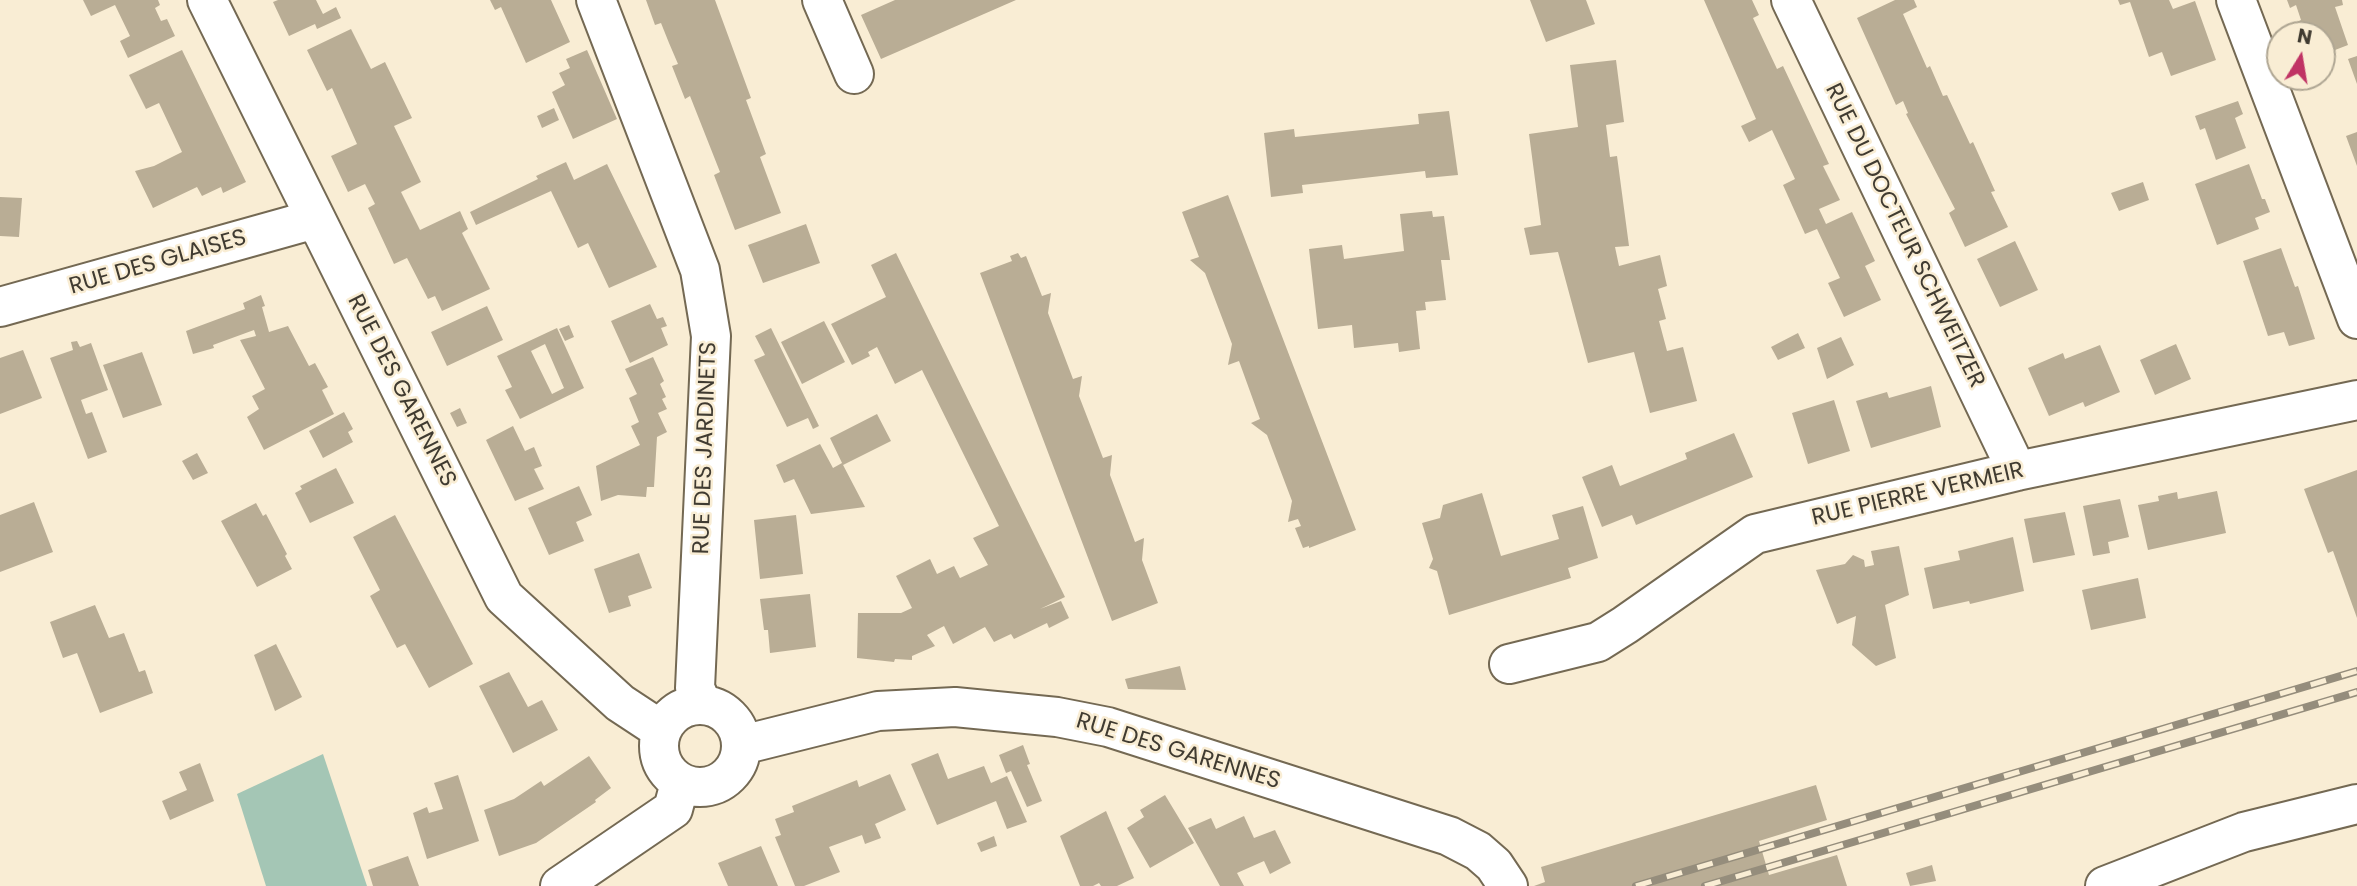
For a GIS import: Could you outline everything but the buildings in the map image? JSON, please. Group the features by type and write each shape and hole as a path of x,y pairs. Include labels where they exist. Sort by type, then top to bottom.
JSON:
{"street":[{"name":"RUE DES GARENNES","path":"207,0 505,597 620,703 662,730"},
{"name":"RUE DES JARDINETS","path":"596,0 700,270 711,336 695,688 702,704"},
{"path":"822,0 853,74"},
{"name":"RUE DU DOCTEUR SCHWEITZER","path":"1791,0 2017,471"},
{"path":"2236,0 2357,319"},
{"name":"RUE DES GLAISES","path":"0,307 315,219"},
{"name":"RUE PIERRE VERMEIR","path":"1509,664 1598,642 1755,534 2017,471 2357,400"},
{"path":"702,704 731,716 739,730 742,746 739,762 729,777 714,786 696,788 680,783 665,769 658,750 662,730 671,716 685,707 702,704"},
{"name":"RUE DES GARENNES","path":"742,746 878,711 955,707 1057,717 1108,727 1449,836 1478,851 1501,875"},
{"path":"560,886 673,809 680,783"},
{"path":"2105,886 2244,832 2357,804"}],"green space":[{"path":"323,754 367,886 266,886 237,794"}],"railway":[{"path":"1636,886 2357,671"},
{"path":"1705,886 2357,692"}]}
